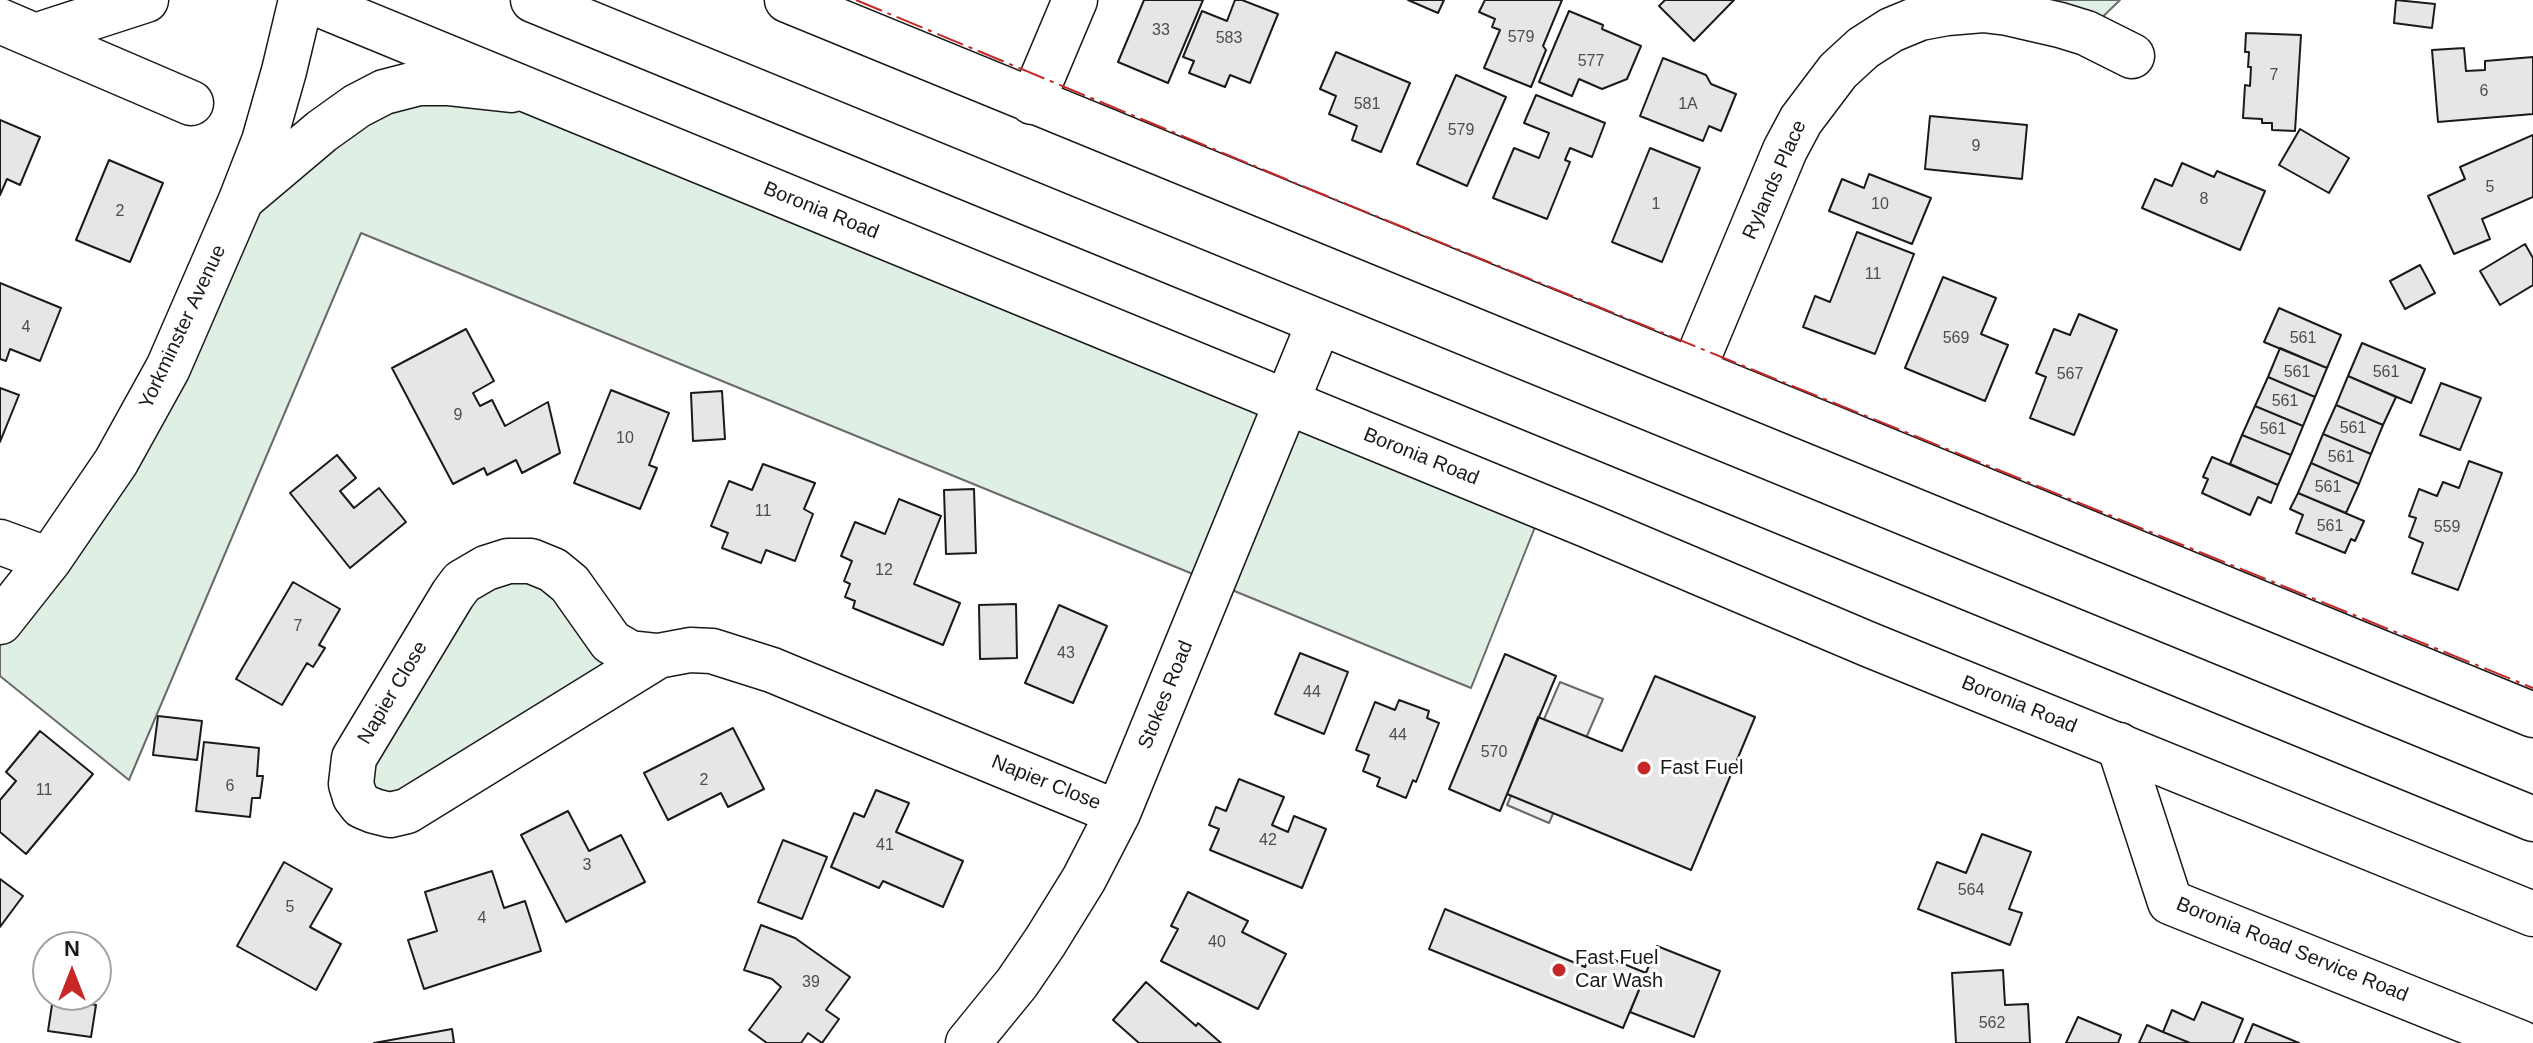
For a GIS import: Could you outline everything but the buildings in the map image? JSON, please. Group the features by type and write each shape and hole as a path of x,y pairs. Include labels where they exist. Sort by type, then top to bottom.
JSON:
{"street":[{"path":"18,29 146,0"},
{"name":"Yorkminster Avenue","path":"0,622 49,560 116,462 168,368 241,200 275,105 301,0"},
{"name":"Boronia Road","path":"308,0 2533,914"},
{"path":"533,0 2533,819"},
{"path":"787,0 2533,715"},
{"path":"1032,102 1075,0"},
{"name":"Rylands Place","path":"1693,370 1785,150 1801,120 1838,71 1863,48 1891,30 1920,18 1983,10 2008,13 2086,33 2132,56"},
{"path":"18,29 191,103"},
{"path":"241,200 322,131 357,106 384,92 419,83 447,83 530,92"},
{"name":"Stokes Road","path":"978,1040 1084,879 1118,813 1319,323"},
{"path":"0,542 49,560"},
{"name":"Napier Close","path":"658,656 630,653 611,642 570,584 553,570 531,561 508,561 486,568 462,582 453,594 354,758 351,784 355,797 362,806 382,813 390,815 407,811 658,656 690,650 712,651 741,659 1118,813"},
{"name":"Boronia Road Service Road","path":"2119,745 2170,902 2521,1043"}],"green space":[{"path":"2012,0 2120,0 2086,33"},
{"path":"530,92 1543,507 1471,688 361,233 129,780 0,676 0,622 241,200 357,106"},
{"path":"508,561 630,653 420,803 355,797 453,594"}],"shaded area":[{"path":"1560,682 1603,699 1549,823 1507,805"}],"power":[{"path":"856,0 1312,190 2533,688"}],"place":[{"name":"Fast Fuel","path":"1644,768"},
{"name":"Fast Fuel Car Wash","path":"1559,970"}]}
